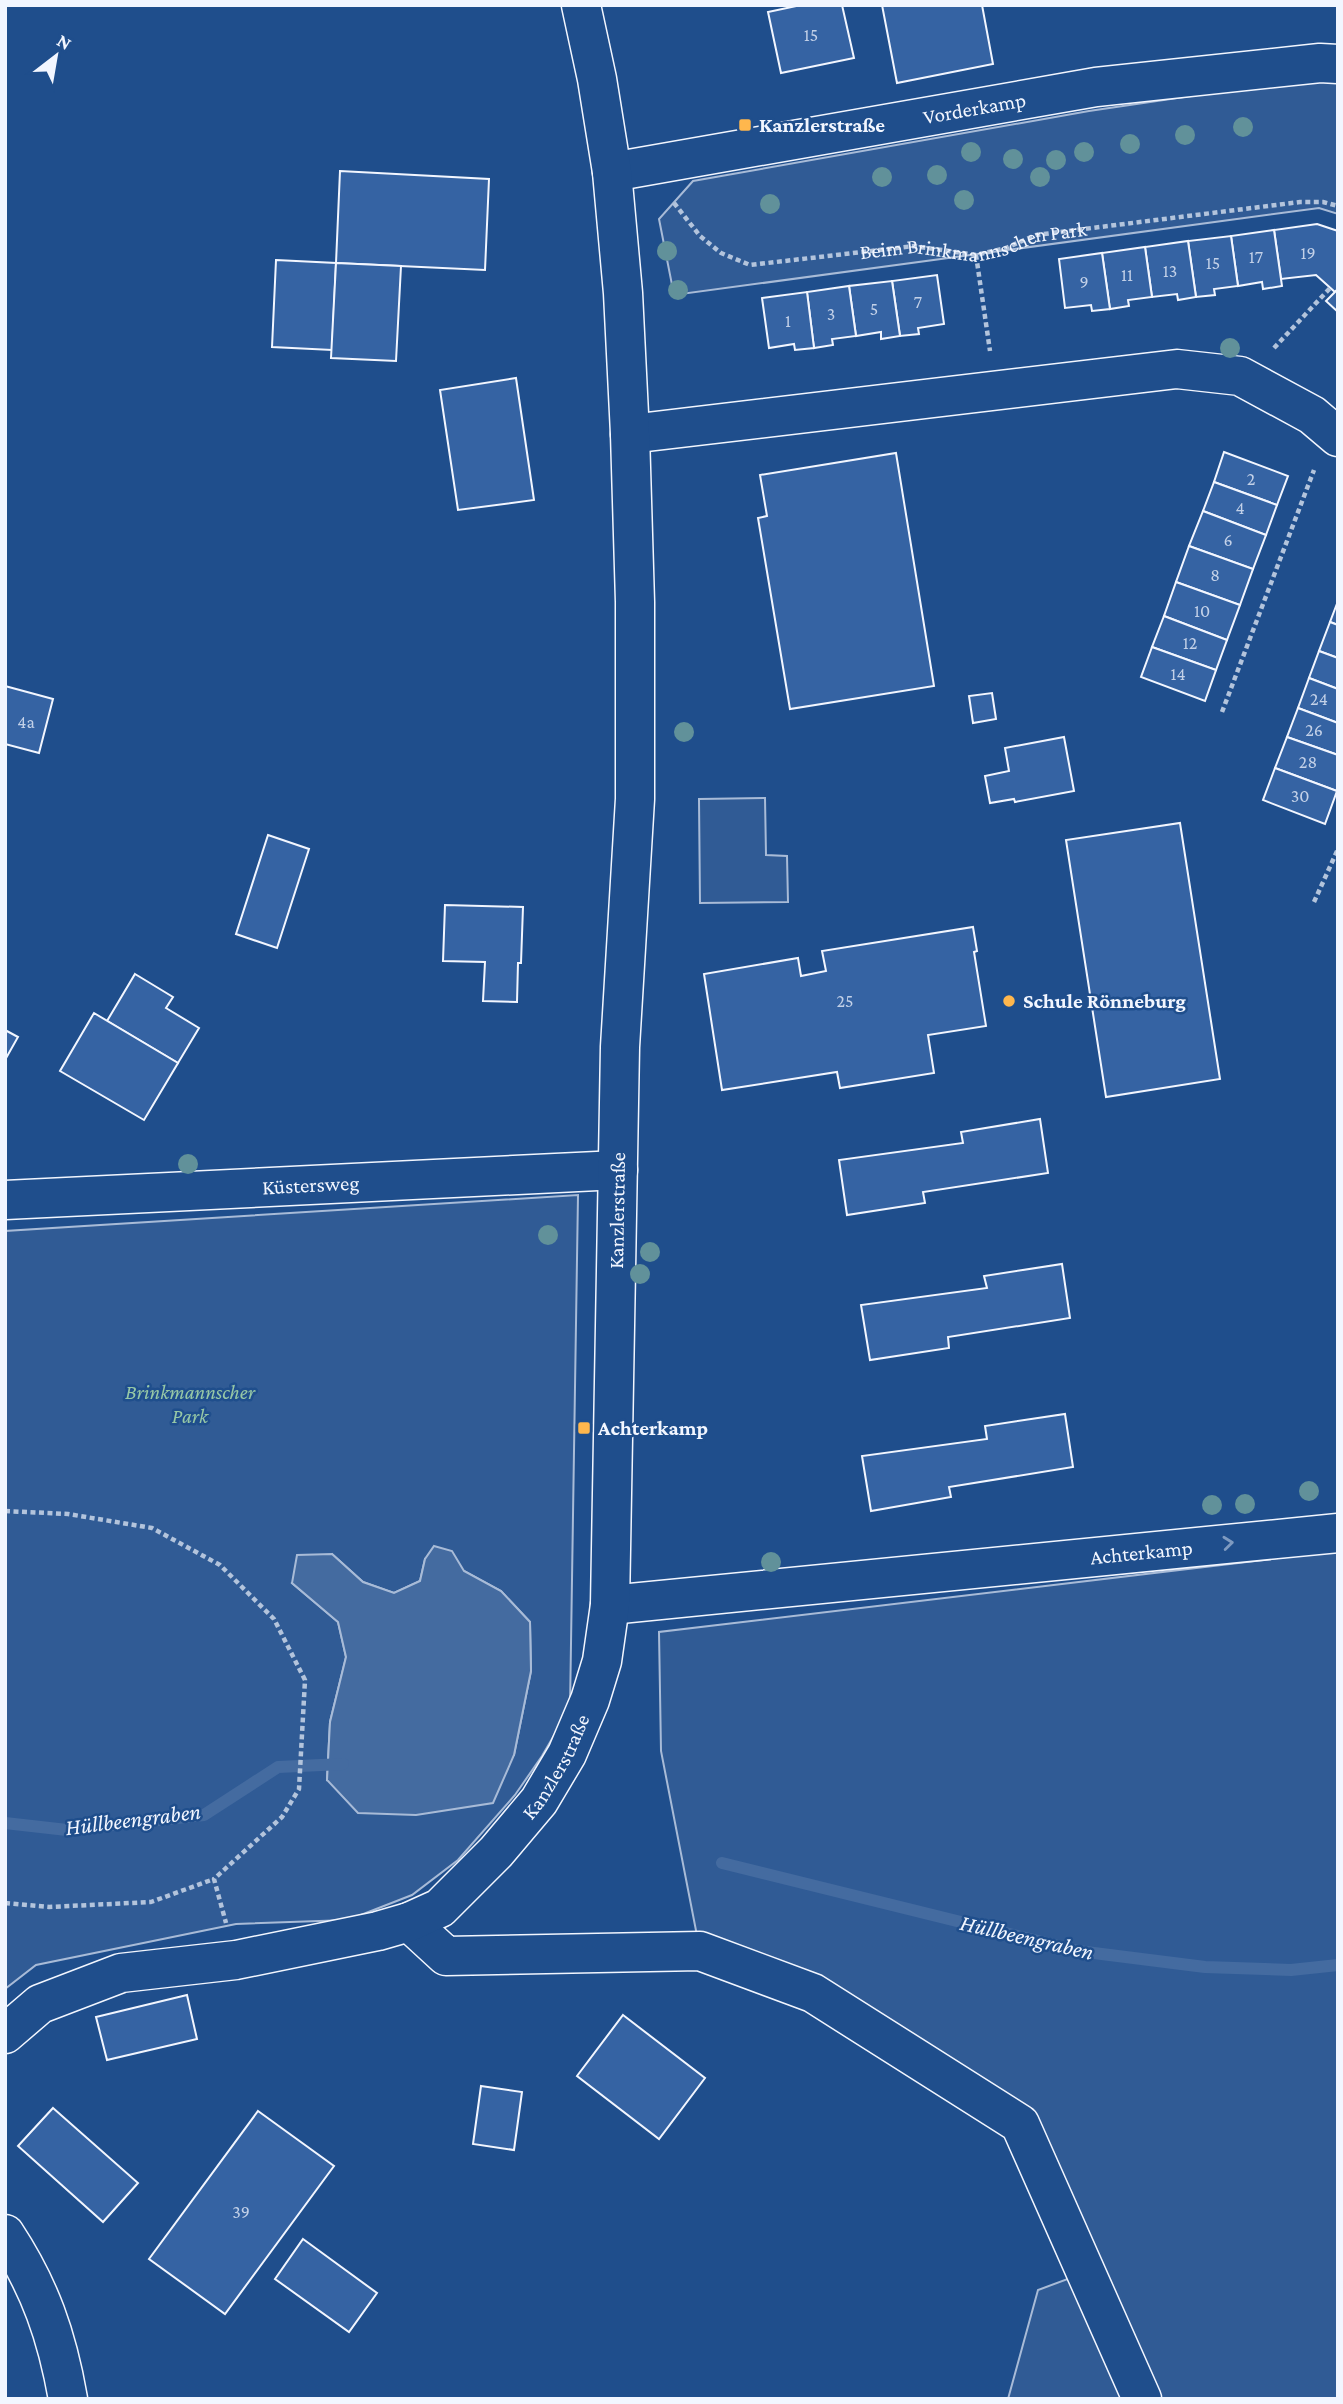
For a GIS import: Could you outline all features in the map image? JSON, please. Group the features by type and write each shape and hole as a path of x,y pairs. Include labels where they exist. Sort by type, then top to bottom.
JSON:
{"street":[{"name":"Kanzlerstraße","path":"5,2034 40,2004 121,1973 236,1960 378,1931 409,1922 440,1908 496,1852 538,1801 567,1754 590,1700 602,1661 610,1605 620,1047 635,799 635,602 623,293 612,172 597,79 581,5"},
{"name":"Vorderkamp","path":"612,172 1096,87 1320,63 1338,64"},
{"path":"630,434 1177,369 1240,376 1312,415 1333,433"},
{"name":"Küstersweg","path":"5,1200 618,1170"},
{"name":"Achterkamp","path":"610,1605 1338,1533"},
{"path":"409,1922 446,1955 700,1951 813,1993 1020,2124 1142,2399"},
{"path":"5,2234 38,2290 52,2329 68,2399"}],"path":[{"name":"Beim Brinkmannschen Park","path":"667,162 672,201 700,236 722,253 750,265 914,246 976,255 1006,248 1036,235 1300,202 1323,202 1338,206"},
{"path":"976,255 995,389"},
{"path":"1254,383 1272,350 1331,287"},
{"path":"1222,712 1333,433"},
{"path":"1314,902 1338,849"},
{"path":"5,1511 68,1514 152,1528 220,1565 274,1619 305,1680 299,1788 282,1817 214,1879 150,1902 49,1907 5,1903"},
{"path":"214,1879 236,1960"}],"shaded area":[{"path":"1320,80 1338,81 1338,214 1319,208 674,295 659,219 693,181 1089,111"},
{"path":"765,798 766,855 787,856 788,902 700,903 699,799"},
{"name":"Brinkmannscher Park","path":"578,1195 570,1708 515,1795 458,1860 412,1895 348,1920 236,1924 36,1965 5,1989 5,1231","holes":["332,1554 363,1582 394,1593 420,1581 425,1559 464,1571 501,1591 530,1622 531,1671 514,1755 327,1780 330,1722 346,1657 338,1622 292,1583"]},
{"path":"434,1546 452,1551 464,1571 501,1591 530,1622 531,1671 514,1755 493,1803 416,1815 358,1813 327,1780 330,1722 346,1657 338,1622 292,1583 297,1555 332,1554 363,1582 394,1593 420,1581 425,1559"},
{"path":"1338,1551 1338,2399 1008,2399 1038,2290 1084,2273 1020,2125 700,1951 661,1751 659,1632"}],"building":[{"path":"801,5 842,5 854,58 781,73 768,12"},
{"path":"882,5 982,5 993,64 897,83"},
{"path":"340,171 489,179 485,270 336,263"},
{"path":"1317,224 1338,231 1338,289 1335,292 1316,275 1281,279 1274,230"},
{"path":"1274,230 1282,286 1263,289 1262,282 1238,286 1231,236"},
{"path":"1231,236 1238,286 1214,289 1215,295 1196,297 1188,241"},
{"path":"1188,241 1196,297 1178,300 1177,294 1152,297 1145,247"},
{"path":"1145,247 1152,297 1128,300 1129,306 1110,309 1102,253"},
{"path":"1102,253 1110,309 1092,311 1091,305 1065,308 1059,259"},
{"path":"276,260 336,263 332,350 272,347"},
{"path":"336,263 401,266 396,361 331,358"},
{"path":"937,275 944,324 918,328 919,334 900,336 892,281"},
{"path":"892,281 900,336 881,339 881,332 856,336 849,286"},
{"path":"849,286 856,336 832,339 833,345 814,348 807,292"},
{"path":"1338,289 1338,312 1326,301"},
{"path":"807,292 814,348 795,350 794,344 769,348 762,298"},
{"path":"516,378 534,500 458,510 440,390"},
{"path":"1224,452 1288,476 1277,505 1214,482"},
{"path":"896,453 934,686 790,709 758,518 767,516 760,475"},
{"path":"1214,482 1277,505 1266,535 1203,511"},
{"path":"1203,511 1266,535 1253,569 1189,546"},
{"path":"1189,546 1253,569 1240,605 1176,582"},
{"path":"1176,582 1240,605 1227,640 1164,616"},
{"path":"1338,601 1338,625 1330,622"},
{"path":"1164,616 1227,640 1216,670 1152,647"},
{"path":"1330,622 1338,625 1338,658 1319,651"},
{"path":"1152,647 1216,670 1205,701 1141,677"},
{"path":"1319,651 1338,658 1338,689 1309,678"},
{"path":"1309,678 1338,689 1338,723 1298,708"},
{"path":"5,686 53,699 39,753 5,744"},
{"path":"992,693 996,719 973,723 969,696"},
{"path":"1298,708 1338,723 1338,755 1287,737"},
{"path":"1064,737 1074,791 1015,802 1014,799 990,803 985,776 1009,771 1005,748"},
{"path":"1287,737 1338,755 1337,791 1275,768"},
{"path":"1275,768 1337,791 1325,824 1263,800"},
{"path":"1180,823 1220,1079 1106,1097 1066,840"},
{"path":"268,835 309,849 277,948 236,934"},
{"path":"445,905 523,907 517,1002 483,1001 485,962 443,961"},
{"path":"973,927 977,951 974,952 986,1026 928,1035 934,1073 840,1088 837,1072 722,1090 704,974 798,958 801,976 826,971 822,951"},
{"path":"135,974 173,997 166,1008 199,1028 178,1063 107,1021"},
{"path":"94,1013 178,1063 144,1120 60,1071"},
{"path":"5,1030 18,1037 5,1060"},
{"path":"1040,1119 1048,1173 923,1192 925,1203 847,1215 839,1160 963,1143 961,1132"},
{"path":"1062,1264 1070,1318 948,1337 949,1348 870,1360 861,1305 987,1288 984,1276"},
{"path":"1065,1414 1073,1467 949,1487 951,1497 871,1511 862,1456 987,1439 985,1426"},
{"path":"187,1995 197,2039 107,2060 96,2017"},
{"path":"623,2015 705,2078 659,2139 577,2076"},
{"path":"481,2086 522,2092 514,2150 473,2144"},
{"path":"53,2108 138,2183 103,2222 18,2146"},
{"path":"258,2111 334,2166 225,2314 149,2259"},
{"path":"303,2239 377,2293 349,2332 275,2279"}],"waterway":[{"name":"Hüllbeengraben","path":"5,1823 67,1830 204,1815 278,1767 343,1764"},
{"name":"Hüllbeengraben","path":"722,1863 1078,1951 1205,1967 1291,1970 1338,1965"}],"place":[{"name":"Kanzlerstraße","path":"745,125"},
{"name":"Schule Rönneburg","path":"1009,1001"},
{"name":"Achterkamp","path":"584,1428"}]}
